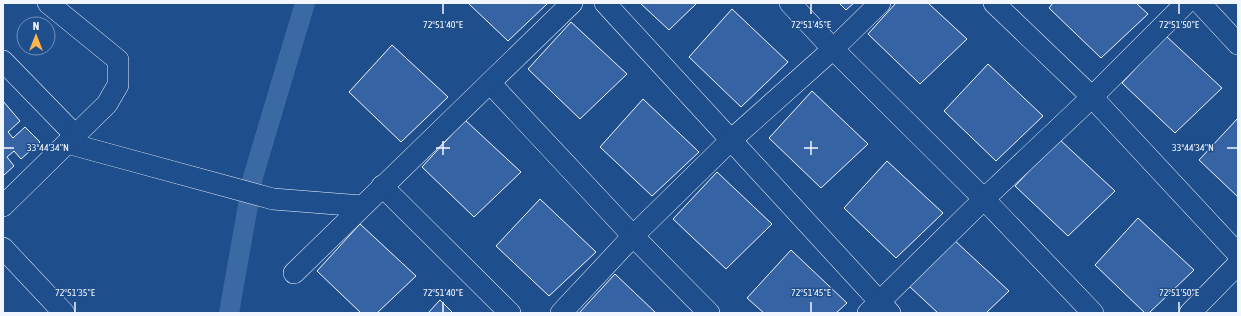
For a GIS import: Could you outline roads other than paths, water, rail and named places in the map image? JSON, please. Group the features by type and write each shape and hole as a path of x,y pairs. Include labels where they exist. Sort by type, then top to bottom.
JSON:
{"street":[{"path":"3,206 107,104 118,85 118,60 48,3"},
{"path":"294,273 572,3"},
{"path":"605,3 731,140 880,309 984,200 1092,97 1186,3"},
{"path":"790,3 1093,313"},
{"path":"561,313 633,236 731,140 833,48 880,3"},
{"path":"994,3 1092,97 1238,254"},
{"path":"1200,3 1238,44"},
{"path":"3,61 71,139 226,186 273,198 362,206"},
{"path":"490,83 633,236 709,313"},
{"path":"382,186 510,313"},
{"path":"3,248 64,313"},
{"path":"1190,313 1238,264"}],"waterway":[{"path":"229,313 253,177 305,3"}]}
